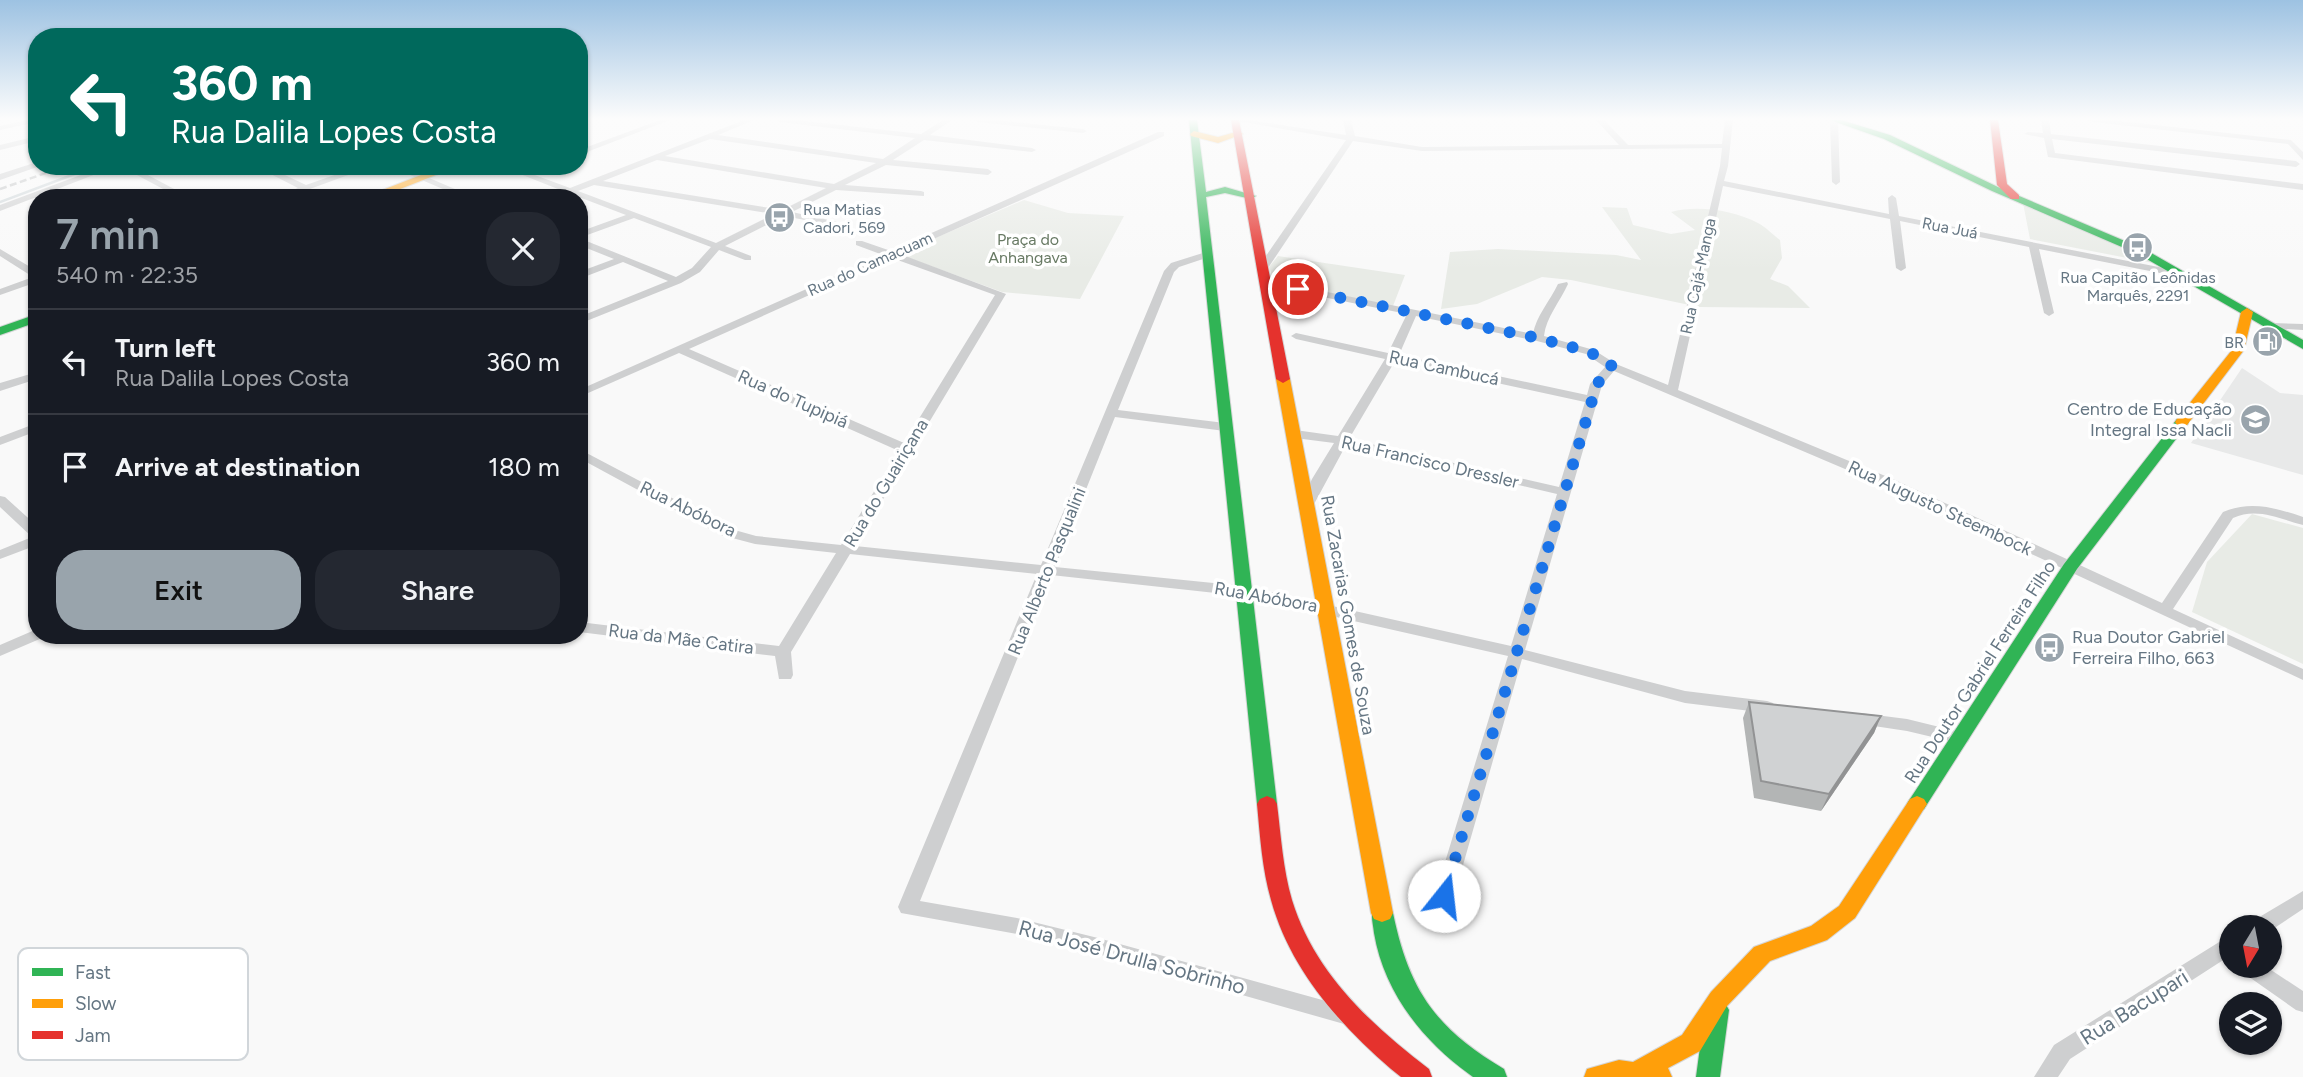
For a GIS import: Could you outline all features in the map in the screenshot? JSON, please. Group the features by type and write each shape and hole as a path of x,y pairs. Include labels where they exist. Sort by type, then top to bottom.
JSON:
{"main road":[{"path":"1197,170 1275,876 1286,915 1308,958 1354,1018 1400,1064 1420,1077"},
{"name":"Rua Zacarias Gomes de Souza","path":"1246,170 1390,954 1401,984 1423,1017 1473,1067 1495,1077"},
{"path":"1958,170 2141,251 2303,345"},
{"path":"2000,170 2002,186 2020,199"},
{"path":"392,189 430,175"},
{"path":"1200,196 1231,190 1251,196"},
{"path":"2206,289 2226,306 2242,331 2258,327 2274,328"},
{"name":"Rua Doutor Gabriel Ferreira Filho","path":"1638,1072 1691,1043 1719,999 1762,954 1819,933 1847,912 1962,738 2070,567 2238,350 2247,312"},
{"path":"0,331 28,321"},
{"path":"1708,1077 1719,999"},
{"path":"1596,1077 1604,1073 1638,1072 1660,1077"}],"street":[{"path":"0,177 19,170"},
{"path":"574,189 621,170"},
{"path":"734,170 836,187 921,194"},
{"path":"588,317 677,281 696,270 717,246 869,170"},
{"path":"970,170 988,172"},
{"name":"Rua do Camacuam","path":"588,390 1080,170"},
{"path":"1264,266 1329,170"},
{"name":"Rua Cajá-Manga","path":"1672,392 1722,170"},
{"path":"1836,170 1836,181"},
{"path":"2171,170 2303,187"},
{"path":"56,189 90,175"},
{"path":"142,175 169,189"},
{"path":"278,175 306,188"},
{"path":"303,189 343,175"},
{"path":"415,175 447,189"},
{"path":"525,175 559,189"},
{"path":"592,182 784,213 844,226"},
{"name":"Rua Juá","path":"1720,183 2180,274"},
{"path":"1892,198 1901,268"},
{"path":"0,208 28,199"},
{"path":"588,200 748,258"},
{"path":"588,232 632,216"},
{"path":"1259,240 1277,242 1282,239"},
{"path":"859,243 891,255"},
{"path":"2033,244 2049,313"},
{"path":"588,245 677,281"},
{"path":"0,253 28,271"},
{"name":"Rua do Guairiçana","path":"783,652 1001,294 891,255"},
{"name":"Rua Alberto Pasqualini","path":"908,907 1169,271 1175,265 1206,255"},
{"path":"588,273 623,259"},
{"path":"0,292 28,281"},
{"path":"1538,338 1540,323 1555,304 1563,284"},
{"name":"Rua Augusto Steembock","path":"1298,289 1538,338 1590,352 1612,366 1890,484 2303,675"},
{"path":"1308,503 1319,479 1392,357 1413,312"},
{"path":"2274,328 2303,327"},
{"name":"Rua Cambucá","path":"1296,336 1592,400"},
{"name":"Rua do Tupipiá","path":"679,349 906,449"},
{"path":"1437,921 1597,384 1612,366"},
{"path":"0,387 28,378"},
{"path":"1111,413 1225,427"},
{"path":"0,440 28,430"},
{"name":"Rua Francisco Dressler","path":"1295,434 1344,441 1564,492"},
{"name":"Rua Abóbora","path":"588,458 726,532 755,540 1243,591 1516,652 1685,697 1789,710"},
{"path":"0,500 28,526"},
{"path":"2165,611 2228,515 2238,509 2260,509 2303,521"},
{"path":"0,555 28,544"},
{"name":"Rua da Mãe Catira","path":"588,627 783,652"},
{"path":"0,650 28,638"},
{"path":"783,652 785,676"},
{"path":"1842,717 1908,725 1962,738"},
{"path":"2278,915 2303,899"},
{"name":"Rua José Drulla Sobrinho","path":"908,907 1017,926 1098,946 1354,1018"},
{"name":"Rua Bacupari","path":"2045,1077 2062,1052 2219,955"},
{"path":"2267,978 2303,1003"}],"shaded area":[{"name":"Centro de Educação Integral Issa Nacli","path":"2242,368 2280,393 2303,395 2303,475 2191,443"}],"green space":[{"name":"Praça do Anhangava","path":"1024,200 1068,213 1124,216 1080,299 1002,292 898,254"},
{"path":"2023,203 2127,248 2153,263 2030,239"},
{"path":"1602,207 1627,208 1633,225 1671,234 1695,230 1671,212 1681,210 1715,210 1758,223 1780,240 1782,258 1770,279 1788,286 1810,308 1699,307 1571,280 1542,277 1477,304 1441,309 1450,252 1498,249 1616,255 1641,260"},
{"path":"1278,256 1405,275 1393,306 1274,281 1269,267"},
{"path":"2252,514 2303,528 2303,664 2192,612 2207,562"}],"building":[{"path":"1749,702 1881,716 1829,794 1761,781"}],"waterway":[{"path":"35,189 72,175"},
{"path":"0,202 28,192"}],"railway":[{"path":"0,189 40,175"}],"traffic: fast":[{"path":"1198,170 1267,804"},
{"path":"1956,170 2142,252 2303,345"},
{"path":"1200,196 1225,190 1251,196"},
{"path":"0,331 28,321"},
{"path":"1917,804 2070,567 2182,422"},
{"path":"1382,913 1398,975 1419,1010 1445,1041 1495,1077"},
{"path":"1708,1077 1717,1010"}],"traffic: slow":[{"path":"391,189 430,175"},
{"path":"2182,422 2238,350 2247,312"},
{"path":"1283,379 1382,913"},
{"path":"1638,1072 1691,1043 1719,999 1762,954 1819,933 1847,912 1917,804"},
{"path":"1596,1077 1619,1071 1660,1077"}],"traffic: jam":[{"path":"1244,170 1283,379"},
{"path":"2000,170 2002,185 2015,197"},
{"path":"1267,804 1278,887 1286,914 1309,962 1359,1025 1420,1077"}],"place":[{"name":"Rua Matias Cadori, 569","path":"780,218"},
{"name":"Rua Capitão Leônidas Marquês, 2291","path":"2138,248"},
{"name":"BR","path":"2267,342"},
{"name":"Centro de Educação Integral Issa Nacli","path":"2255,419"},
{"name":"Rua Doutor Gabriel Ferreira Filho, 663","path":"2049,647"}],"route":[{"path":"1298,289 1538,338 1590,352 1612,366 1597,384 1444,896"}]}
